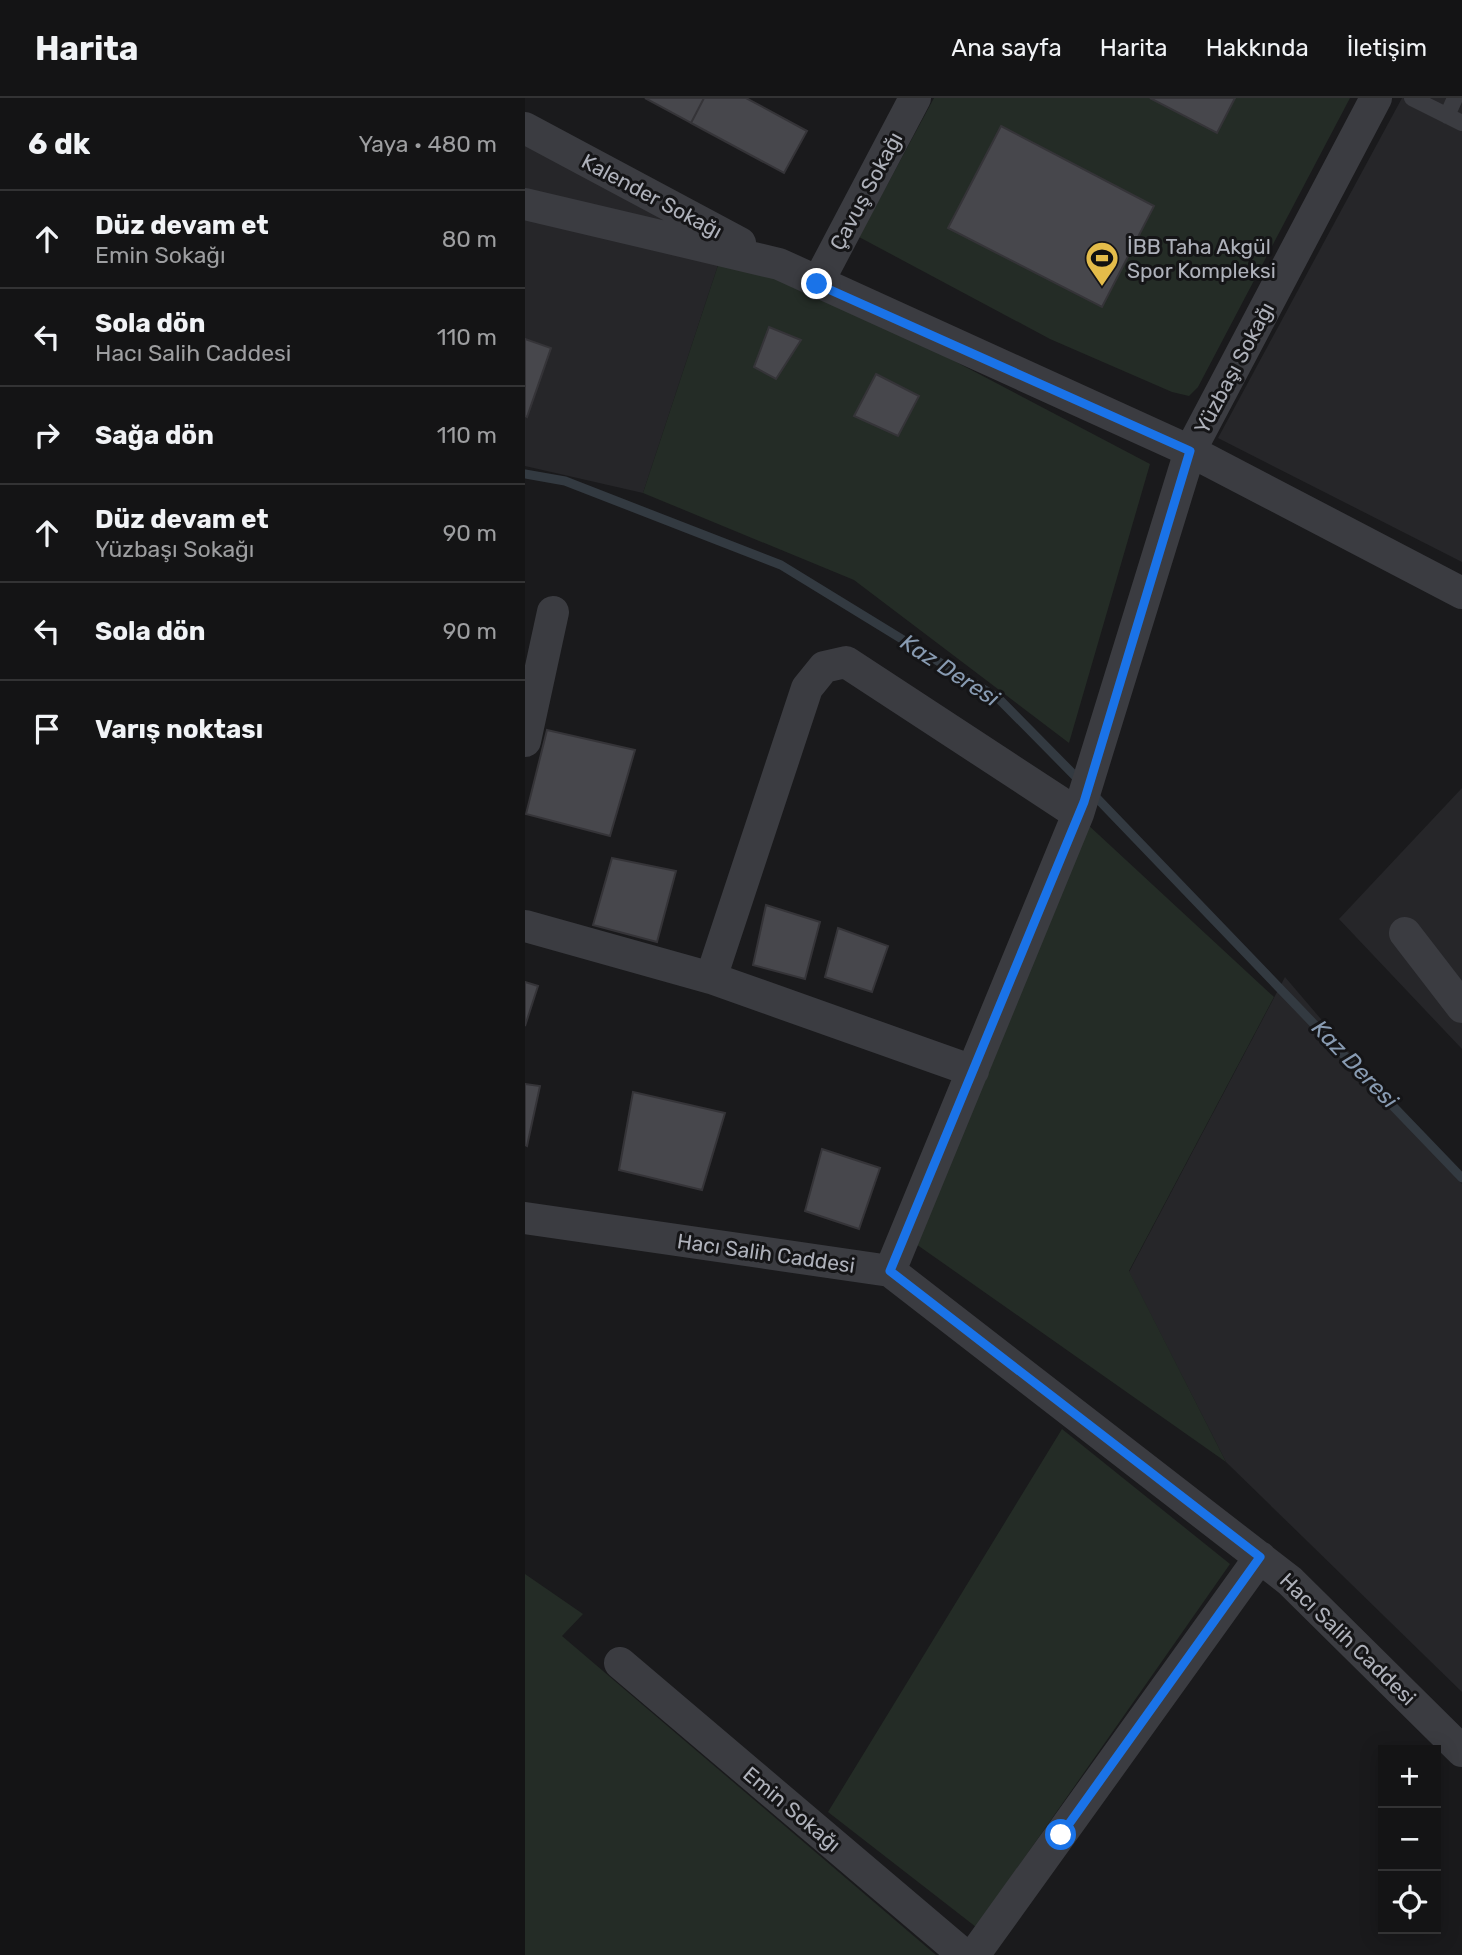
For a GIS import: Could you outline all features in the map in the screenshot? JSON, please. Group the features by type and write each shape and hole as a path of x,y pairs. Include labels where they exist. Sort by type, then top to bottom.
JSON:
{"street":[{"name":"Çavuş Sokağı","path":"817,284 915,98"},
{"name":"Yüzbaşı Sokağı","path":"890,1271 1081,808 1190,451 1376,98"},
{"name":"Kalender Sokağı","path":"525,128 779,264"},
{"path":"525,204 779,264 817,284 1190,451 1462,593"},
{"path":"525,741 553,612"},
{"path":"711,978 807,688 824,667 846,662 1081,808"},
{"path":"525,926 711,978 973,1072"},
{"path":"1405,933 1462,1007"},
{"name":"Hacı Salih Caddesi","path":"525,1218 890,1271 1290,1581 1462,1751"},
{"path":"974,1955 1260,1557"},
{"name":"Emin Sokağı","path":"620,1662 964,1955"}],"lane":[{"path":"1412,98 1462,123"},
{"path":"1447,116 1455,98"}],"shaded area":[{"name":"İBB Taha Akgül Spor Kompleksi","path":"934,98 1350,98 1198,387 1189,396 1172,392 1050,339 859,237"},
{"path":"1402,98 1462,98 1462,562 1218,438"},
{"path":"525,136 726,241 643,493 525,466"},
{"path":"726,241 1150,464 1069,743 854,580 643,493"},
{"path":"1462,788 1462,1049 1339,919"},
{"path":"1086,823 1274,997 1129,1271 1226,1462 906,1237"},
{"path":"1285,977 1462,1184 1462,1692 1226,1462 1129,1272"},
{"path":"1062,1429 1230,1564 976,1927 828,1812"},
{"path":"525,1574 583,1614 562,1636 936,1955 525,1955"}],"building":[{"path":"645,98 704,98 691,123"},
{"path":"704,98 746,98 807,131 784,173 691,123"},
{"path":"1150,98 1235,98 1217,133"},
{"path":"1001,126 1154,206 1102,307 948,228"},
{"path":"769,327 801,340 776,379 754,367"},
{"path":"525,339 551,348 527,417 525,416"},
{"path":"876,374 919,396 898,436 854,416"},
{"path":"547,730 635,750 610,836 526,814"},
{"path":"612,858 676,871 657,942 593,925"},
{"path":"766,905 820,922 805,979 753,965"},
{"path":"838,928 888,946 872,992 825,977"},
{"path":"525,982 538,986 525,1026"},
{"path":"525,1084 540,1086 527,1146 525,1145"},
{"path":"633,1092 725,1113 702,1190 619,1170"},
{"path":"822,1149 880,1168 859,1229 805,1211"}],"waterway":[{"name":"Kaz Deresi","path":"525,474 565,481 781,565 998,698 1082,783"},
{"name":"Kaz Deresi","path":"1092,793 1462,1178"}],"place":[{"name":"İBB Taha Akgül Spor Kompleksi","path":"1102,288"}],"route":[{"path":"817,284 1190,451 1084,802 890,1271 1260,1557 1061,1835"}]}
